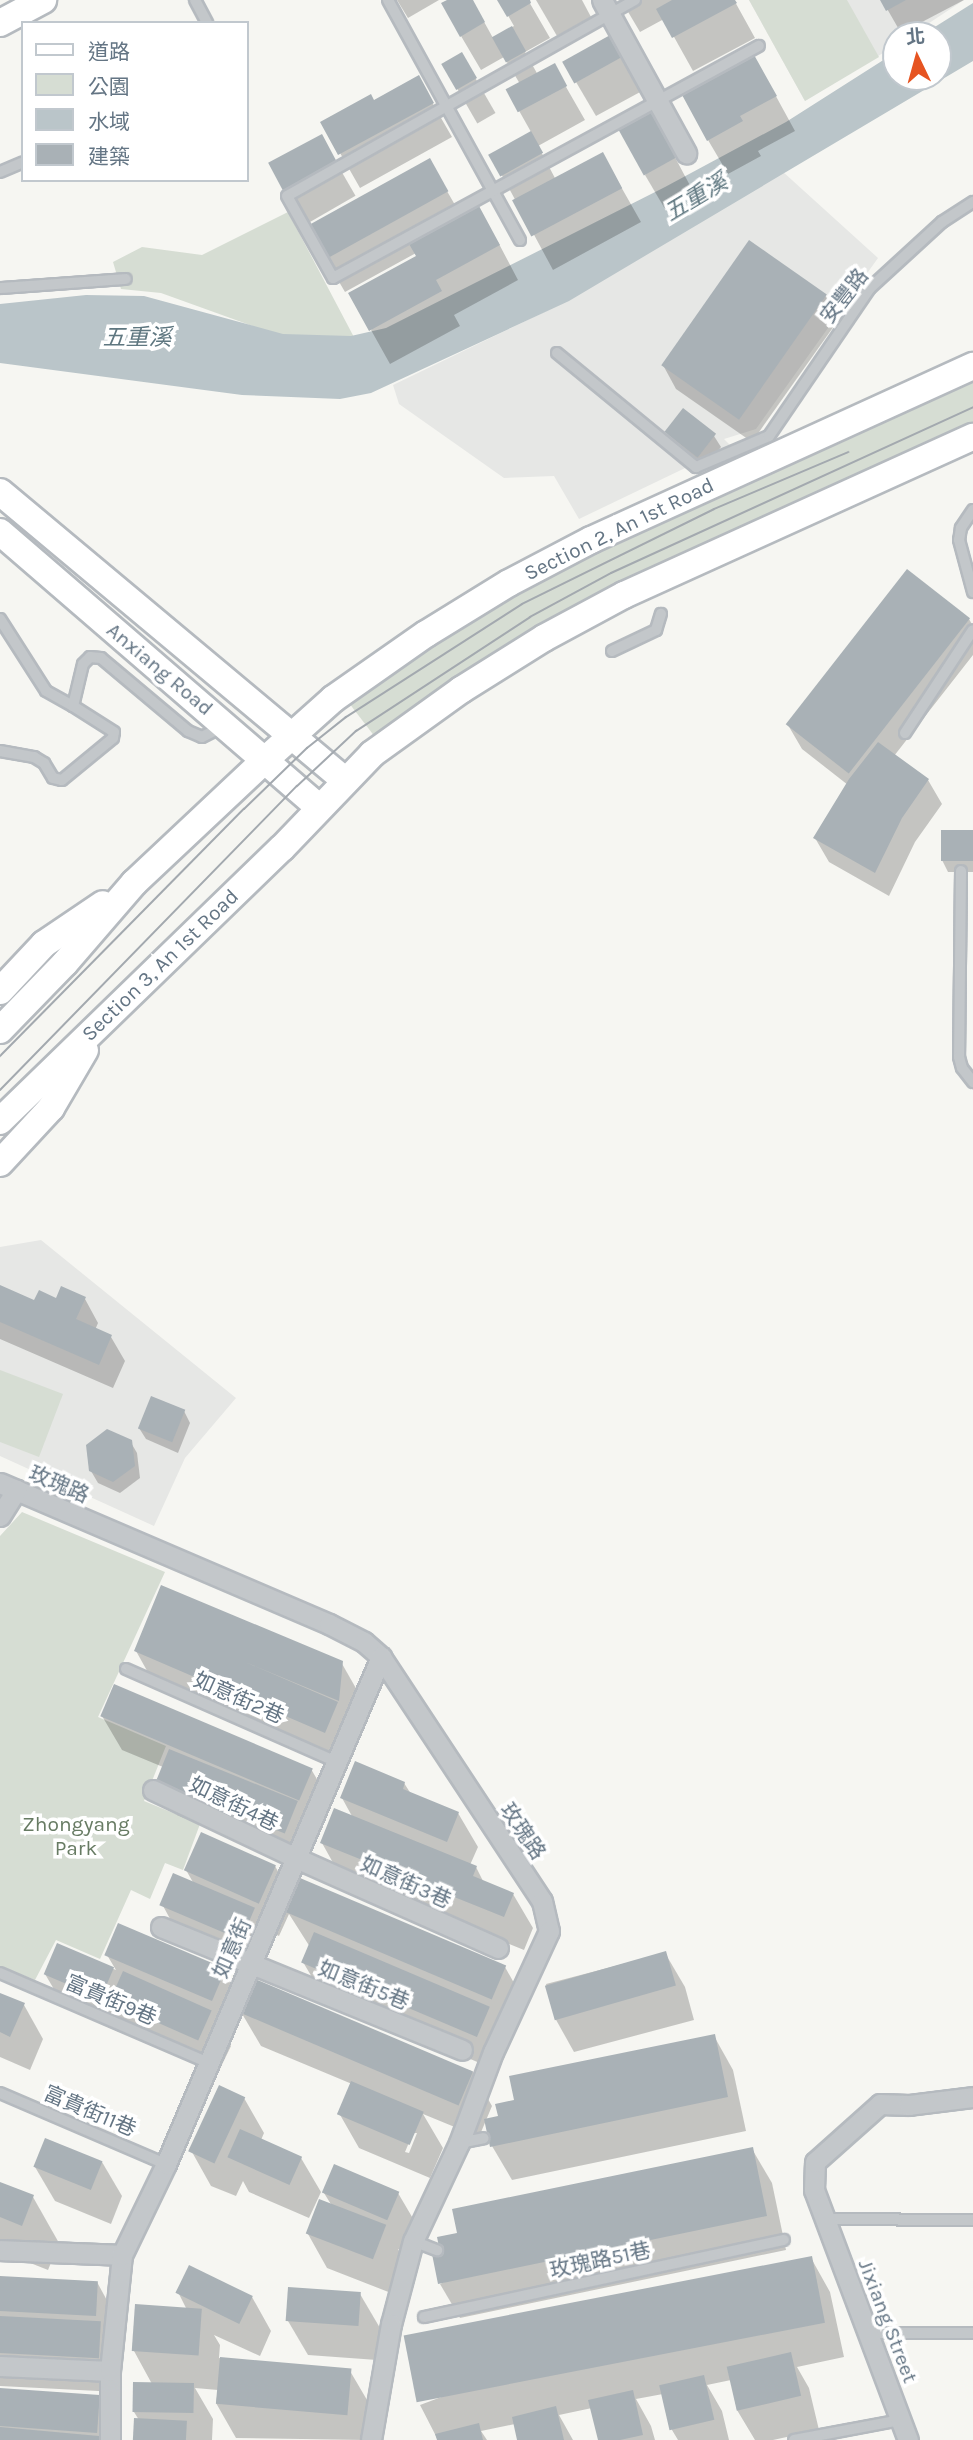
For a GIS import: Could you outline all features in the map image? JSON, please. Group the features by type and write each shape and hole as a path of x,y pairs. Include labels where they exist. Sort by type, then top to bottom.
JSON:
{"street":[{"path":"0,23 43,0"},
{"path":"606,7 686,153"},
{"name":"Section 2, An 1st Road","path":"291,735 342,692 426,634 509,583 705,486 973,366"},
{"path":"319,807 372,754 449,698 544,638 695,561 973,437"},
{"name":"Anxiang Road","path":"0,492 345,780"},
{"name":"Anxiang Road","path":"0,532 266,758 319,807"},
{"path":"0,1030 65,963 134,883 291,735"},
{"name":"Section 3, An 1st Road","path":"0,1121 282,848 319,807"},
{"path":"0,991 44,944 134,883"},
{"path":"0,1163 51,1108 101,1023"},
{"path":"0,1516 8,1487"},
{"name":"玫瑰路","path":"8,1487 329,1624 364,1642 381,1657 542,1901 550,1931 494,2052 459,2143 413,2241 391,2324 370,2440"},
{"name":"如意街","path":"110,2440 110,2371 122,2255 166,2164 381,1657"},
{"name":"如意街4巷","path":"153,1790 296,1858"},
{"name":"如意街3巷","path":"296,1858 498,1948"},
{"name":"如意街5巷","path":"161,1927 462,2050"},
{"name":"Jixiang Street","path":"908,2440 814,2190 815,2162 880,2105 909,2105 973,2097"},
{"path":"0,2250 122,2255"},
{"path":"0,2366 110,2371"}],"lane":[{"path":"195,0 205,21"},
{"path":"635,0 606,7 445,106 287,196 332,278 759,46"},
{"path":"392,1 445,106 520,240"},
{"path":"0,172 21,163"},
{"name":"安豐路","path":"557,353 696,467 769,436 870,288 942,222 973,202"},
{"path":"0,288 126,279"},
{"path":"973,510 961,528 959,540 973,592"},
{"path":"611,651 656,630 661,614"},
{"path":"0,619 46,691 114,732 113,738 62,780 53,778 44,763 34,757 0,751"},
{"path":"905,733 973,629"},
{"path":"73,706 83,664 90,657 101,658 188,731 202,737 226,725"},
{"path":"961,871 959,1057 962,1068 973,1083"},
{"name":"如意街2巷","path":"126,1669 337,1762"},
{"name":"富貴街9巷","path":"0,1972 207,2062"},
{"name":"富貴街11巷","path":"0,2093 166,2164"},
{"path":"459,2143 485,2138"},
{"path":"824,2219 973,2220"},
{"name":"玫瑰路51巷","path":"424,2317 784,2240"},
{"path":"413,2241 437,2250"},
{"path":"869,2333 973,2333"},
{"path":"794,2440 901,2420"}],"shaded area":[{"path":"749,0 964,0 932,21 882,21 882,54 805,101"},
{"path":"782,171 878,258 756,429 724,439 731,446 579,519 554,476 504,478 399,404 393,385 563,303"},
{"path":"41,1240 236,1398 185,1458 154,1526 0,1456 0,1247"}],"green space":[{"path":"749,0 847,0 879,57 805,101"},
{"path":"288,212 356,341 349,349 269,332 161,293 121,289 113,262 142,247 202,255"},
{"path":"973,380 973,425 375,737 349,703 432,646 513,596 596,552"},
{"path":"0,1370 63,1394 39,1457 0,1442"},
{"name":"Zhongyang Park","path":"22,1512 165,1572 98,1717 166,1746 144,1801 200,1824 183,1870 165,1863 150,1899 131,1890 100,1959 56,1940 35,1980 0,1966 0,1536"}],"water":[{"name":"五重溪","path":"973,3 973,61 952,73 952,21 944,21"},
{"name":"五重溪","path":"882,61 882,91 922,91 569,301 371,393 340,399 242,395 0,363 0,304 86,295 144,296 283,334 351,336 386,328 665,187 786,122"}],"building":[{"path":"447,0 473,0 485,22 460,37 441,3"},
{"path":"497,0 530,0 531,3 507,17"},
{"path":"672,0 735,0 737,3 672,38 656,9"},
{"path":"880,0 906,0 886,11"},
{"path":"512,26 526,51 506,63 492,37"},
{"path":"612,34 624,56 574,83 562,62"},
{"path":"462,52 477,78 456,90 441,64"},
{"path":"753,53 777,96 740,116 743,121 707,141 681,93"},
{"path":"555,63 567,86 518,112 506,89"},
{"path":"419,75 434,103 338,155 320,122 371,94 374,100"},
{"path":"651,112 676,157 644,175 619,130"},
{"path":"531,131 543,153 500,177 488,155"},
{"path":"322,134 337,162 283,191 268,163"},
{"path":"603,152 622,188 531,237 512,200"},
{"path":"430,158 448,191 325,260 307,226"},
{"path":"479,206 500,245 436,280 442,291 369,331 348,293 416,256 409,244"},
{"path":"749,240 827,294 739,420 661,365"},
{"path":"683,408 716,434 698,457 665,432"},
{"path":"907,569 970,618 849,773 786,724"},
{"path":"878,742 929,779 902,818 875,873 813,838 849,779"},
{"path":"941,830 973,830 973,861 941,861"},
{"path":"0,1285 34,1300 39,1290 56,1298 61,1286 86,1297 76,1319 112,1335 99,1365 0,1322"},
{"path":"151,1396 185,1410 172,1442 138,1428"},
{"path":"107,1429 132,1440 135,1466 113,1482 89,1471 86,1445"},
{"path":"161,1585 343,1661 339,1701 245,1662 338,1702 325,1733 134,1651"},
{"path":"114,1684 313,1768 299,1801 100,1716"},
{"path":"169,1749 298,1801 285,1834 156,1781"},
{"path":"355,1761 405,1782 403,1789 459,1812 447,1842 340,1798"},
{"path":"334,1808 477,1866 473,1876 514,1893 504,1917 320,1843"},
{"path":"201,1832 276,1865 259,1904 184,1870"},
{"path":"173,1873 255,1908 241,1940 159,1905"},
{"path":"300,1878 506,1966 492,2000 286,1912"},
{"path":"118,1923 226,1969 212,2001 104,1955"},
{"path":"314,1932 490,2007 477,2037 301,1962"},
{"path":"57,1943 114,1967 101,1999 44,1974"},
{"path":"666,1951 676,1986 555,2020 545,1986"},
{"path":"123,1971 212,2010 198,2041 110,2001"},
{"path":"253,1978 473,2071 459,2105 239,2012"},
{"path":"0,1993 25,2003 10,2037 0,2032"},
{"path":"715,2034 728,2097 490,2147 484,2119 498,2116 495,2104 514,2100 509,2076"},
{"path":"351,2081 424,2112 410,2145 337,2114"},
{"path":"219,2085 245,2097 214,2163 188,2151"},
{"path":"240,2129 302,2157 290,2185 227,2157"},
{"path":"45,2138 102,2161 91,2190 33,2167"},
{"path":"753,2147 767,2216 438,2284 432,2254 440,2252 437,2237 457,2233 452,2209"},
{"path":"334,2164 399,2192 387,2220 322,2193"},
{"path":"0,2182 34,2195 22,2226 0,2217"},
{"path":"319,2199 386,2225 373,2259 306,2234"},
{"path":"812,2256 825,2323 417,2402 404,2335"},
{"path":"189,2265 253,2296 239,2324 175,2293"},
{"path":"0,2276 98,2281 96,2316 0,2311"},
{"path":"288,2287 361,2292 358,2326 286,2321"},
{"path":"135,2304 202,2309 199,2356 132,2351"},
{"path":"0,2316 101,2321 99,2358 0,2353"},
{"path":"791,2352 801,2396 737,2411 727,2367"},
{"path":"220,2357 351,2369 347,2415 216,2404"},
{"path":"704,2375 714,2420 670,2430 659,2385"},
{"path":"133,2382 194,2383 193,2413 132,2412"},
{"path":"0,2388 100,2395 97,2433 0,2426"},
{"path":"633,2390 643,2435 620,2440 598,2440 588,2400"},
{"path":"556,2406 564,2440 517,2440 512,2417"},
{"path":"134,2418 187,2421 186,2440 133,2440"},
{"path":"479,2423 483,2440 437,2440 435,2434"},
{"path":"0,2427 99,2436 99,2440 0,2440"}],"tram line":[{"path":"0,1090 297,786 356,731 530,617 611,573 973,407"},
{"path":"0,1056 244,809 307,748 346,717 522,604 714,509 848,452"}]}
